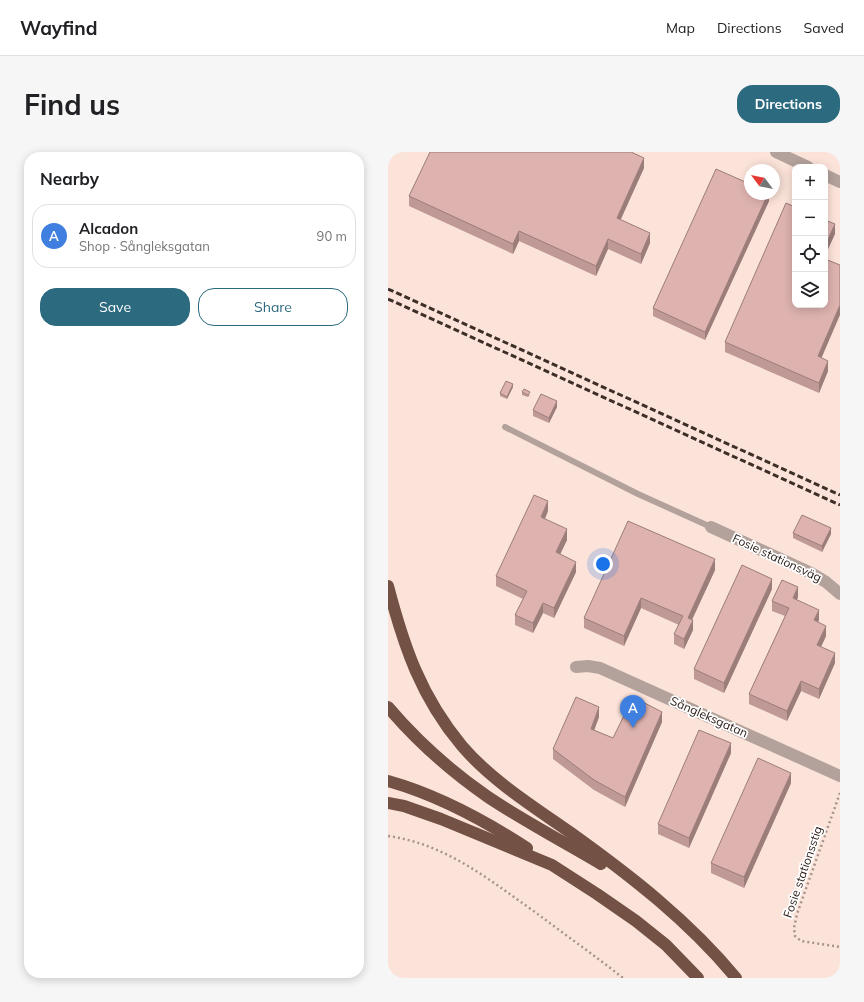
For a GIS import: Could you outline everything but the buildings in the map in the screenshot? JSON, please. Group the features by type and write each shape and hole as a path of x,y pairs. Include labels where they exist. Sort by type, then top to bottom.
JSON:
{"highway":[{"path":"388,586 403,640 419,680 434,708 463,747 501,782 648,890 693,931 736,978"},
{"path":"388,707 402,724 444,762 488,796 648,890"},
{"path":"388,781 437,798 467,812 504,833 636,921 666,945 698,978"},
{"path":"388,803 404,806 441,819 552,865"}],"street":[{"path":"776,152 802,164"},
{"path":"828,176 840,182"},
{"name":"Fosie stationsväg","path":"711,528 811,573 826,582 840,594"},
{"name":"Sångleksgatan","path":"576,667 588,666 600,668 840,776"}],"lane":[{"path":"505,427 638,494 711,528"}],"path":[{"name":"Fosie stationsstig","path":"840,793 797,914 794,928 795,936 802,941 840,947"},
{"path":"388,836 406,839 437,849 463,863 599,959 622,978"}],"railway":[{"path":"388,289 840,495"},
{"path":"388,299 840,505"}],"place":[{"name":"Alcadon","path":"633,728"}]}
